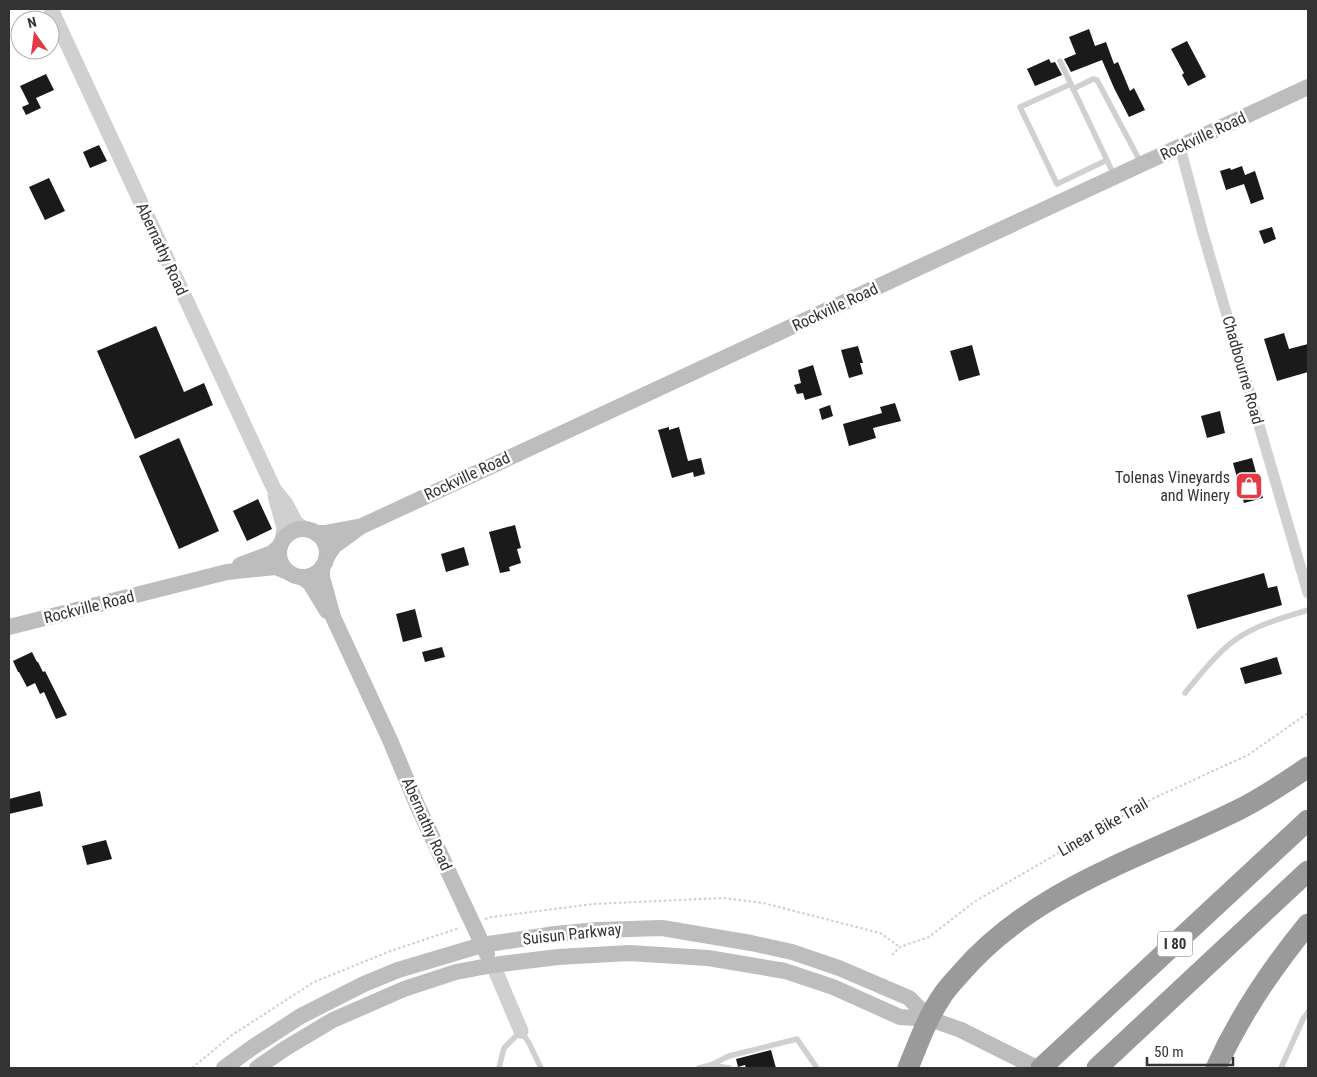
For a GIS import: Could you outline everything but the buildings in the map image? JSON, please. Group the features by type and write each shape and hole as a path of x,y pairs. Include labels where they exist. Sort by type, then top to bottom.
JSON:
{"highway":[{"path":"908,1068 942,996 974,958 1001,934 1032,911 1064,892 1145,851 1240,809 1271,792 1308,767"},
{"name":"I 80","path":"1041,1068 1308,820"},
{"name":"I 80","path":"1097,1068 1308,871"},
{"path":"1216,1068 1239,1022 1308,924"}],"main road":[{"name":"Rockville Road","path":"312,532 325,533 362,526 1308,87"},
{"name":"Rockville Road","path":"324,562 334,546 362,526"},
{"path":"293,532 312,532 325,544 324,562 315,573 295,574 280,560 281,543 293,532"},
{"name":"Rockville Road","path":"227,572 244,563 272,553 281,543"},
{"name":"Abernathy Road","path":"324,562 322,577 333,617 390,740 418,807 493,965"},
{"name":"Rockville Road","path":"9,627 227,572 276,567 295,574"},
{"name":"Abernathy Road","path":"295,574 310,583 324,607 333,617"},
{"name":"Suisun Parkway","path":"224,1068 252,1047 301,1016 364,984 398,970 482,945 555,934 621,929 662,928 792,952 888,988 909,998 930,1019"},
{"name":"Suisun Parkway","path":"257,1068 310,1033 370,1003 404,989 456,972 493,965 600,954 659,954 708,958 785,972 857,997 900,1017 930,1019 978,1038 1037,1068"}],"street":[{"name":"Abernathy Road","path":"51,9 274,489 284,528 281,543"},
{"name":"Chadbourne Road","path":"1180,147 1308,593"},
{"name":"Abernathy Road","path":"274,489 286,504 296,523 312,532"},
{"name":"Abernathy Road","path":"493,965 521,1031"}],"lane":[{"path":"1060,61 1115,177"},
{"path":"1107,160 1057,184 1020,107 1093,79 1097,80 1142,164"},
{"path":"1185,693 1223,649 1238,638 1265,624 1308,610"},
{"path":"1281,1068 1308,1012"},
{"path":"499,1068 504,1048 521,1031 540,1068"},
{"path":"699,1068 711,1065 729,1056 797,1039 817,1068"},
{"path":"711,1065 729,1068"}],"path":[{"name":"Linear Bike Trail","path":"892,955 900,947 929,937 974,902 1152,799 1248,755 1308,713"}],"place":[{"name":"Tolenas Vineyards and Winery","path":"1249,486"}]}
